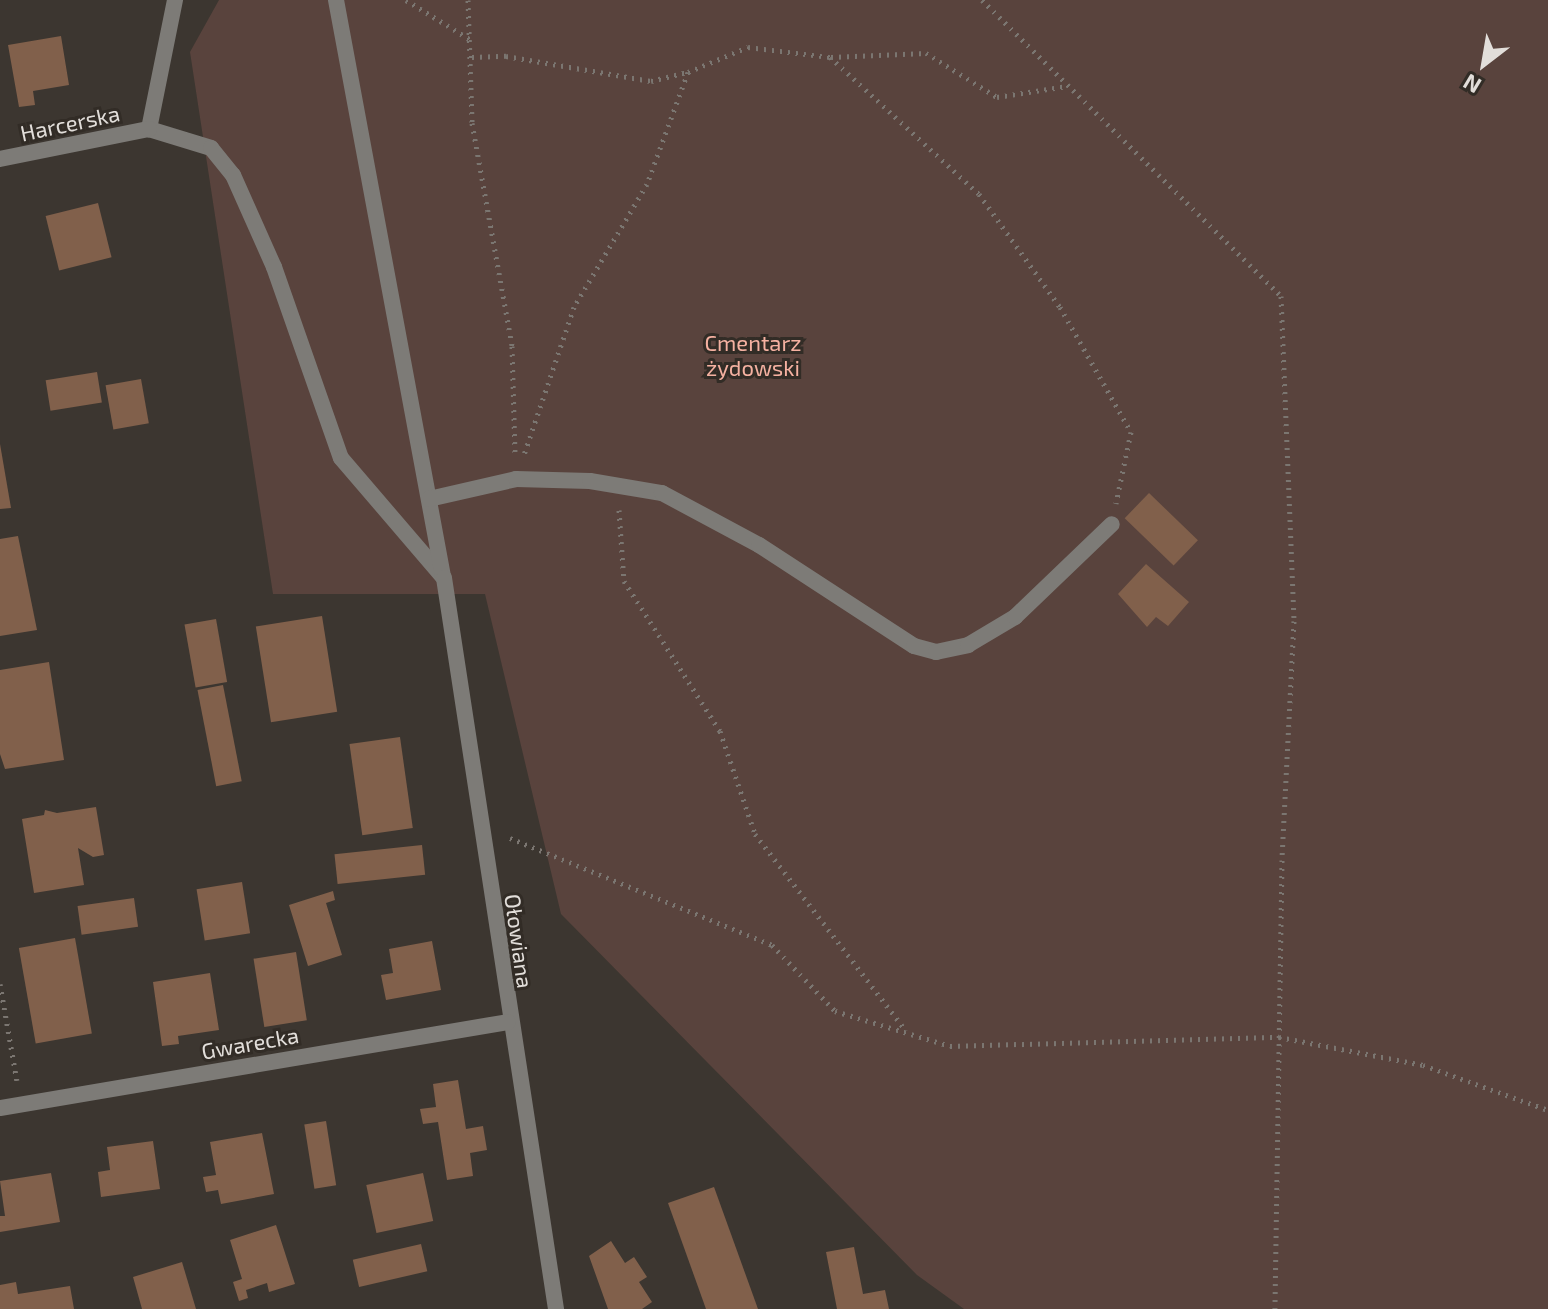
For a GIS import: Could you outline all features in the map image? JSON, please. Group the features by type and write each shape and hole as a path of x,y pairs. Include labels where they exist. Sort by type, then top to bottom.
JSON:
{"street":[{"path":"175,0 149,129 211,148 233,175 274,267 341,458 444,578"},
{"name":"Ołowiana","path":"336,0 444,578 508,1022 556,1309"},
{"name":"Harcerska","path":"0,159 149,129"},
{"path":"429,499 516,479 617,485 662,493 759,545 914,646 936,652 968,645 1015,617 1112,524"},
{"name":"Gwarecka","path":"1,1105 508,1022"}],"path":[{"path":"406,0 471,40"},
{"path":"468,0 472,123 512,346 516,479"},
{"path":"982,0 1281,296 1294,621 1279,1037 1275,1309"},
{"path":"472,57 506,56 651,81 688,72 748,47 830,57 926,53 997,97 1068,86"},
{"path":"830,57 979,194 1060,307 1131,432 1112,524"},
{"path":"516,479 574,307 647,184 688,72"},
{"path":"617,485 624,581 720,731 755,834 908,1033"},
{"path":"479,825 772,945 835,1011 950,1046 1279,1037 1423,1065 1548,1110"},
{"path":"0,984 18,1086"}],"green space":[{"name":"Cmentarz żydowski","path":"219,0 1548,0 1548,1309 964,1309 917,1275 561,914 485,594 273,594 190,52"}],"building":[{"path":"61,36 69,85 33,91 35,105 19,107 8,45"},
{"path":"98,203 112,257 59,270 46,216"},
{"path":"97,372 102,403 50,411 46,380"},
{"path":"141,379 149,423 113,430 106,385"},
{"path":"0,444 11,508 0,509"},
{"path":"1149,493 1198,540 1174,565 1125,518"},
{"path":"18,536 37,630 0,636 0,539"},
{"path":"1146,564 1189,602 1168,626 1156,617 1147,627 1118,594"},
{"path":"322,616 337,712 271,722 256,626"},
{"path":"216,619 227,682 196,688 184,625"},
{"path":"49,662 64,760 5,769 0,754 0,670"},
{"path":"223,685 242,781 216,786 197,690"},
{"path":"400,737 413,828 362,835 349,744"},
{"path":"96,807 104,855 93,857 78,848 84,885 34,893 22,819 44,815 45,810 57,813"},
{"path":"422,845 425,875 338,884 334,854"},
{"path":"242,882 250,933 205,941 197,889"},
{"path":"333,891 335,900 326,903 342,955 308,966 289,905"},
{"path":"134,898 138,927 82,935 78,906"},
{"path":"75,938 92,1034 36,1043 19,948"},
{"path":"432,941 441,990 386,1000 381,975 393,973 389,949"},
{"path":"296,952 307,1020 264,1027 254,959"},
{"path":"210,973 219,1030 178,1036 179,1044 162,1046 153,982"},
{"path":"458,1080 466,1129 483,1126 487,1150 470,1153 473,1176 447,1180 438,1122 423,1124 420,1109 436,1107 433,1084"},
{"path":"326,1121 336,1185 314,1189 304,1124"},
{"path":"262,1133 274,1194 221,1204 218,1190 206,1192 203,1177 216,1175 210,1142"},
{"path":"153,1141 160,1189 101,1197 98,1172 110,1170 107,1147"},
{"path":"51,1173 60,1222 0,1232 0,1216 5,1216 0,1181"},
{"path":"423,1173 433,1221 376,1233 366,1185"},
{"path":"714,1187 758,1309 706,1309 668,1203"},
{"path":"276,1225 295,1284 269,1292 267,1283 246,1290 248,1298 239,1301 233,1282 242,1279 230,1240"},
{"path":"611,1241 625,1263 634,1257 647,1277 639,1282 652,1302 642,1309 608,1309 589,1256"},
{"path":"421,1244 427,1271 359,1287 353,1260"},
{"path":"854,1247 863,1294 885,1290 889,1309 837,1309 826,1252"},
{"path":"182,1262 196,1309 142,1309 133,1277"},
{"path":"16,1282 18,1294 70,1286 74,1309 0,1309 0,1285"}]}
